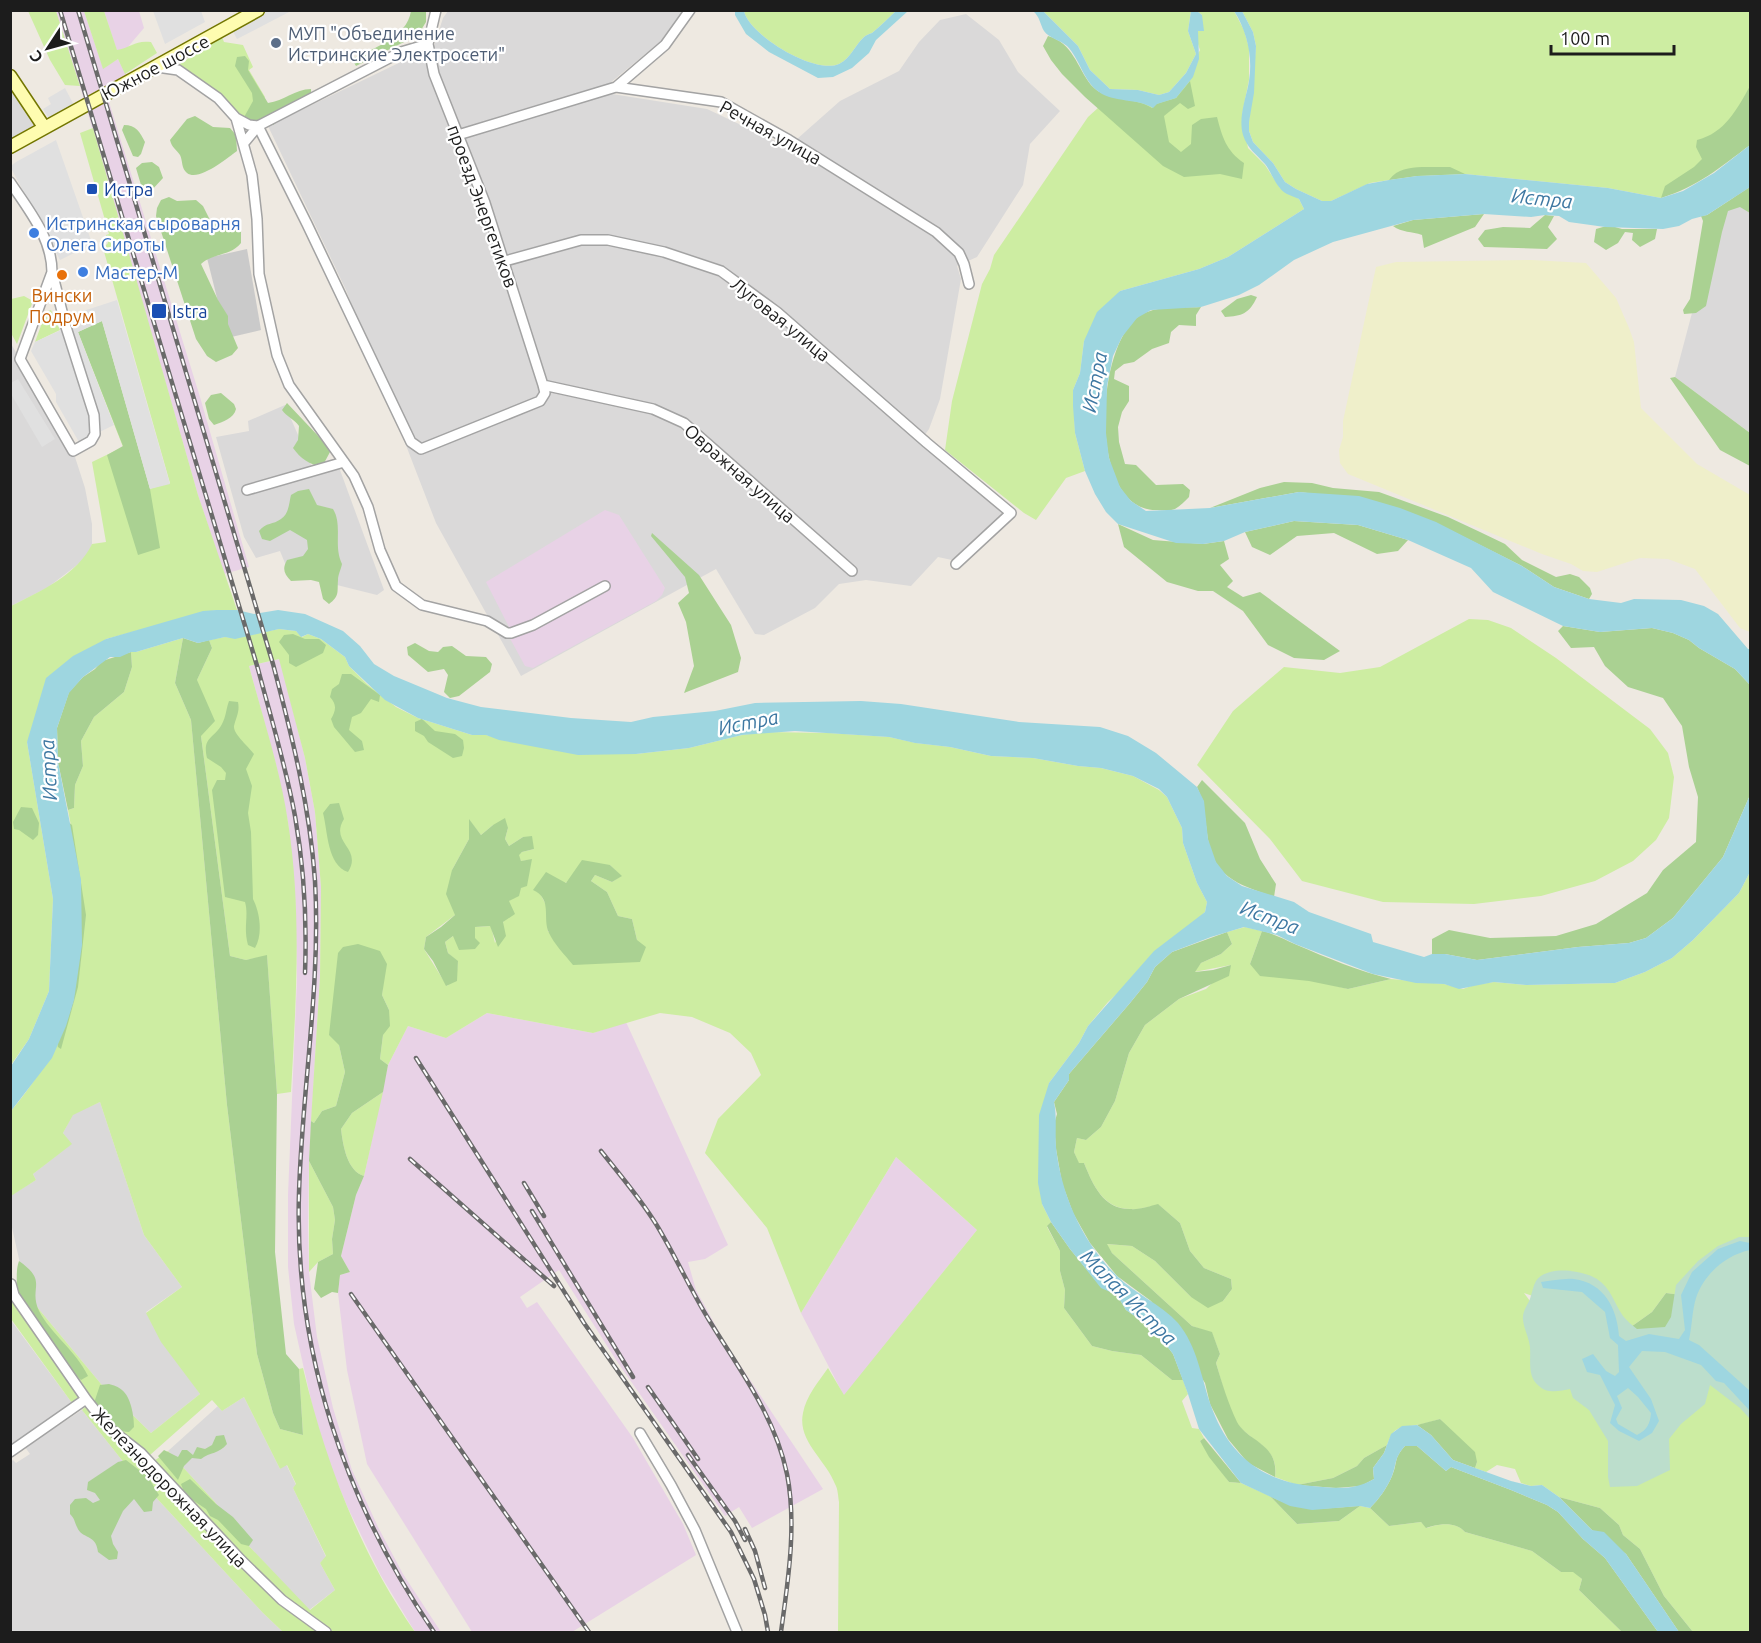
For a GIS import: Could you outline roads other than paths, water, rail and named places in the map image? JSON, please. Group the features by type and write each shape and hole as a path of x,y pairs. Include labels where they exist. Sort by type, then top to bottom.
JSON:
{"main road":[{"name":"Южное шоссе","path":"10,147 258,10"},
{"path":"10,75 47,125"}],"street":[{"name":"проезд Энергетиков","path":"258,126 411,442 421,449 540,401 544,393 543,386 505,261 486,203 434,74 428,44 436,10"},
{"path":"616,87 664,45 690,10"},
{"path":"244,143 258,126 401,52 428,44"},
{"path":"157,67 178,70 218,98 237,118 249,125 258,126"},
{"name":"Речная улица","path":"458,135 616,87 721,102 789,140 936,232 959,253 969,284"},
{"path":"237,118 253,186 259,274 277,355 289,386 354,476 368,507 380,550 396,586 422,605 487,621 507,633 533,625 605,586"},
{"path":"10,182 41,230 52,258 52,272 66,327 94,415 95,434 91,441 73,451 20,358 52,272"},
{"name":"Луговая улица","path":"505,261 581,240 608,240 663,252 721,271 777,312 1011,513 956,564"},
{"name":"Овражная улица","path":"543,386 653,410 684,423 852,572"},
{"path":"247,490 344,462"},
{"path":"11,1284 14,1295 86,1399"},
{"name":"Железнодорожная улица","path":"10,1452 86,1399 109,1428 141,1453 242,1561 282,1600 326,1632"},
{"path":"640,1433 695,1530 737,1632"}],"water":[{"path":"735,11 744,11 758,31 784,51 815,64 828,66 843,61 864,37 872,33 896,11 908,11 876,40 869,53 852,68 833,77 818,78 769,52 746,34"},
{"path":"1033,11 1043,11 1078,46 1090,70 1110,89 1138,90 1159,95 1169,92 1186,73 1196,54 1188,31 1191,11 1197,11 1202,15 1204,31 1198,31 1199,59 1193,77 1176,98 1157,104 1153,108 1105,95 1089,82 1067,46 1044,31 1039,18"},
{"path":"1234,11 1242,11 1253,32 1256,46 1254,93 1249,122 1253,142 1273,163 1285,182 1322,201 1331,201 1367,184 1417,176 1465,174 1608,188 1661,198 1683,191 1714,173 1750,145 1750,187 1707,215 1679,226 1663,229 1605,227 1569,222 1559,216 1545,215 1531,217 1484,214 1413,220 1333,242 1294,260 1259,285 1239,295 1201,307 1151,310 1137,318 1122,337 1113,356 1107,386 1106,433 1109,458 1120,487 1131,501 1146,511 1210,508 1299,492 1359,496 1400,508 1436,522 1522,566 1554,587 1589,599 1621,603 1634,599 1681,600 1704,606 1718,614 1750,649 1750,685 1735,669 1689,640 1673,633 1652,628 1600,632 1563,626 1493,592 1471,568 1408,540 1358,525 1294,521 1245,532 1224,541 1203,544 1176,543 1118,524 1106,512 1085,471 1075,433 1073,406 1073,390 1080,373 1084,341 1097,312 1120,291 1199,269 1228,257 1304,209 1299,199 1280,188 1265,164 1249,147 1243,135 1242,115 1250,63 1246,36"},
{"name":"Малая Истра","path":"237,610 254,614 278,610 305,614 343,631 360,646 374,664 394,676 447,698 481,707 571,718 631,722 653,717 715,711 755,703 861,701 901,704 1019,722 1100,727 1128,736 1156,753 1197,787 1204,801 1208,839 1216,862 1227,876 1242,886 1294,902 1309,912 1371,934 1373,942 1424,957 1432,954 1445,954 1477,960 1629,943 1646,938 1673,918 1723,857 1750,795 1750,872 1739,893 1672,958 1645,972 1615,983 1526,985 1494,982 1459,989 1444,984 1416,983 1373,974 1277,935 1244,927 1172,952 1155,967 1147,982 1069,1074 1069,1080 1054,1102 1059,1165 1068,1200 1084,1233 1093,1248 1117,1276 1178,1323 1194,1351 1217,1421 1236,1450 1248,1461 1261,1471 1293,1483 1336,1488 1352,1487 1374,1479 1373,1468 1384,1453 1391,1434 1402,1426 1417,1425 1431,1435 1453,1460 1511,1481 1531,1486 1542,1485 1559,1497 1592,1530 1604,1532 1626,1554 1679,1632 1658,1632 1605,1558 1583,1539 1558,1512 1547,1505 1451,1467 1446,1471 1417,1446 1405,1446 1401,1450 1388,1485 1370,1508 1360,1506 1312,1510 1290,1506 1241,1483 1199,1429 1173,1354 1154,1329 1126,1310 1117,1295 1101,1288 1051,1222 1042,1204 1038,1183 1039,1115 1049,1083 1079,1043 1088,1026 1154,951 1205,912 1207,902 1197,883 1183,843 1182,828 1167,797 1159,789 1133,776 1101,768 1033,758 991,756 889,737 795,731 742,735 689,748 636,754 578,755 499,740 486,735 472,735 418,718 385,700 349,666 345,657 321,639 308,634 301,637 296,631 279,629 235,639 225,637 198,643 183,638 120,657 110,657 83,677 69,693 57,728 58,762 81,880 82,945 74,1000 52,1058 11,1111 11,1066 29,1039 49,991 53,899 27,742 46,678 73,656 106,639 203,611"},
{"path":"1740,1241 1750,1243 1750,1250 1724,1261 1704,1281 1695,1303 1689,1340 1699,1345 1750,1391 1750,1411 1724,1383 1716,1381 1701,1365 1665,1352 1642,1351 1629,1367 1651,1399 1659,1421 1652,1433 1639,1441 1619,1431 1610,1423 1615,1405 1600,1375 1587,1372 1582,1359 1593,1354 1606,1371 1615,1376 1619,1372 1618,1345 1610,1338 1605,1312 1582,1292 1543,1288 1541,1282 1574,1279 1584,1281 1601,1291 1612,1307 1619,1336 1626,1341 1649,1334 1679,1339 1685,1330 1681,1295 1692,1272 1718,1249","holes":["1628,1388 1651,1413 1647,1426 1637,1435 1618,1424 1616,1419 1622,1408 1617,1396"]}],"railway":[{"path":"60,10 258,669 283,761 295,816 303,874 305,973"},
{"path":"78,10 273,664 305,799 313,853 316,920 313,998 299,1193 300,1252 305,1310 316,1367 331,1423 351,1478 402,1582 434,1632"},
{"path":"416,1058 584,1323 731,1532 754,1579 768,1632"},
{"path":"601,1151 656,1224 702,1308 755,1394 774,1432 787,1474 791,1513 790,1553 781,1632"},
{"path":"410,1159 554,1286"},
{"path":"524,1183 544,1216"},
{"path":"532,1211 633,1377"},
{"path":"351,1294 589,1632"},
{"path":"648,1387 698,1459"},
{"path":"688,1455 735,1521 745,1540"},
{"path":"745,1529 755,1551 765,1588"}],"place":[{"name":"МУП \"Объединение Истринские Электросети\"","path":"276,43"},
{"name":"Истра","path":"92,189"},
{"name":"Истринская сыроварня Олега Сироты","path":"34,233"},
{"name":"Мастер-М","path":"83,272"},
{"name":"Вински Подрум","path":"62,275"},
{"name":"Istra","path":"159,311"}]}
